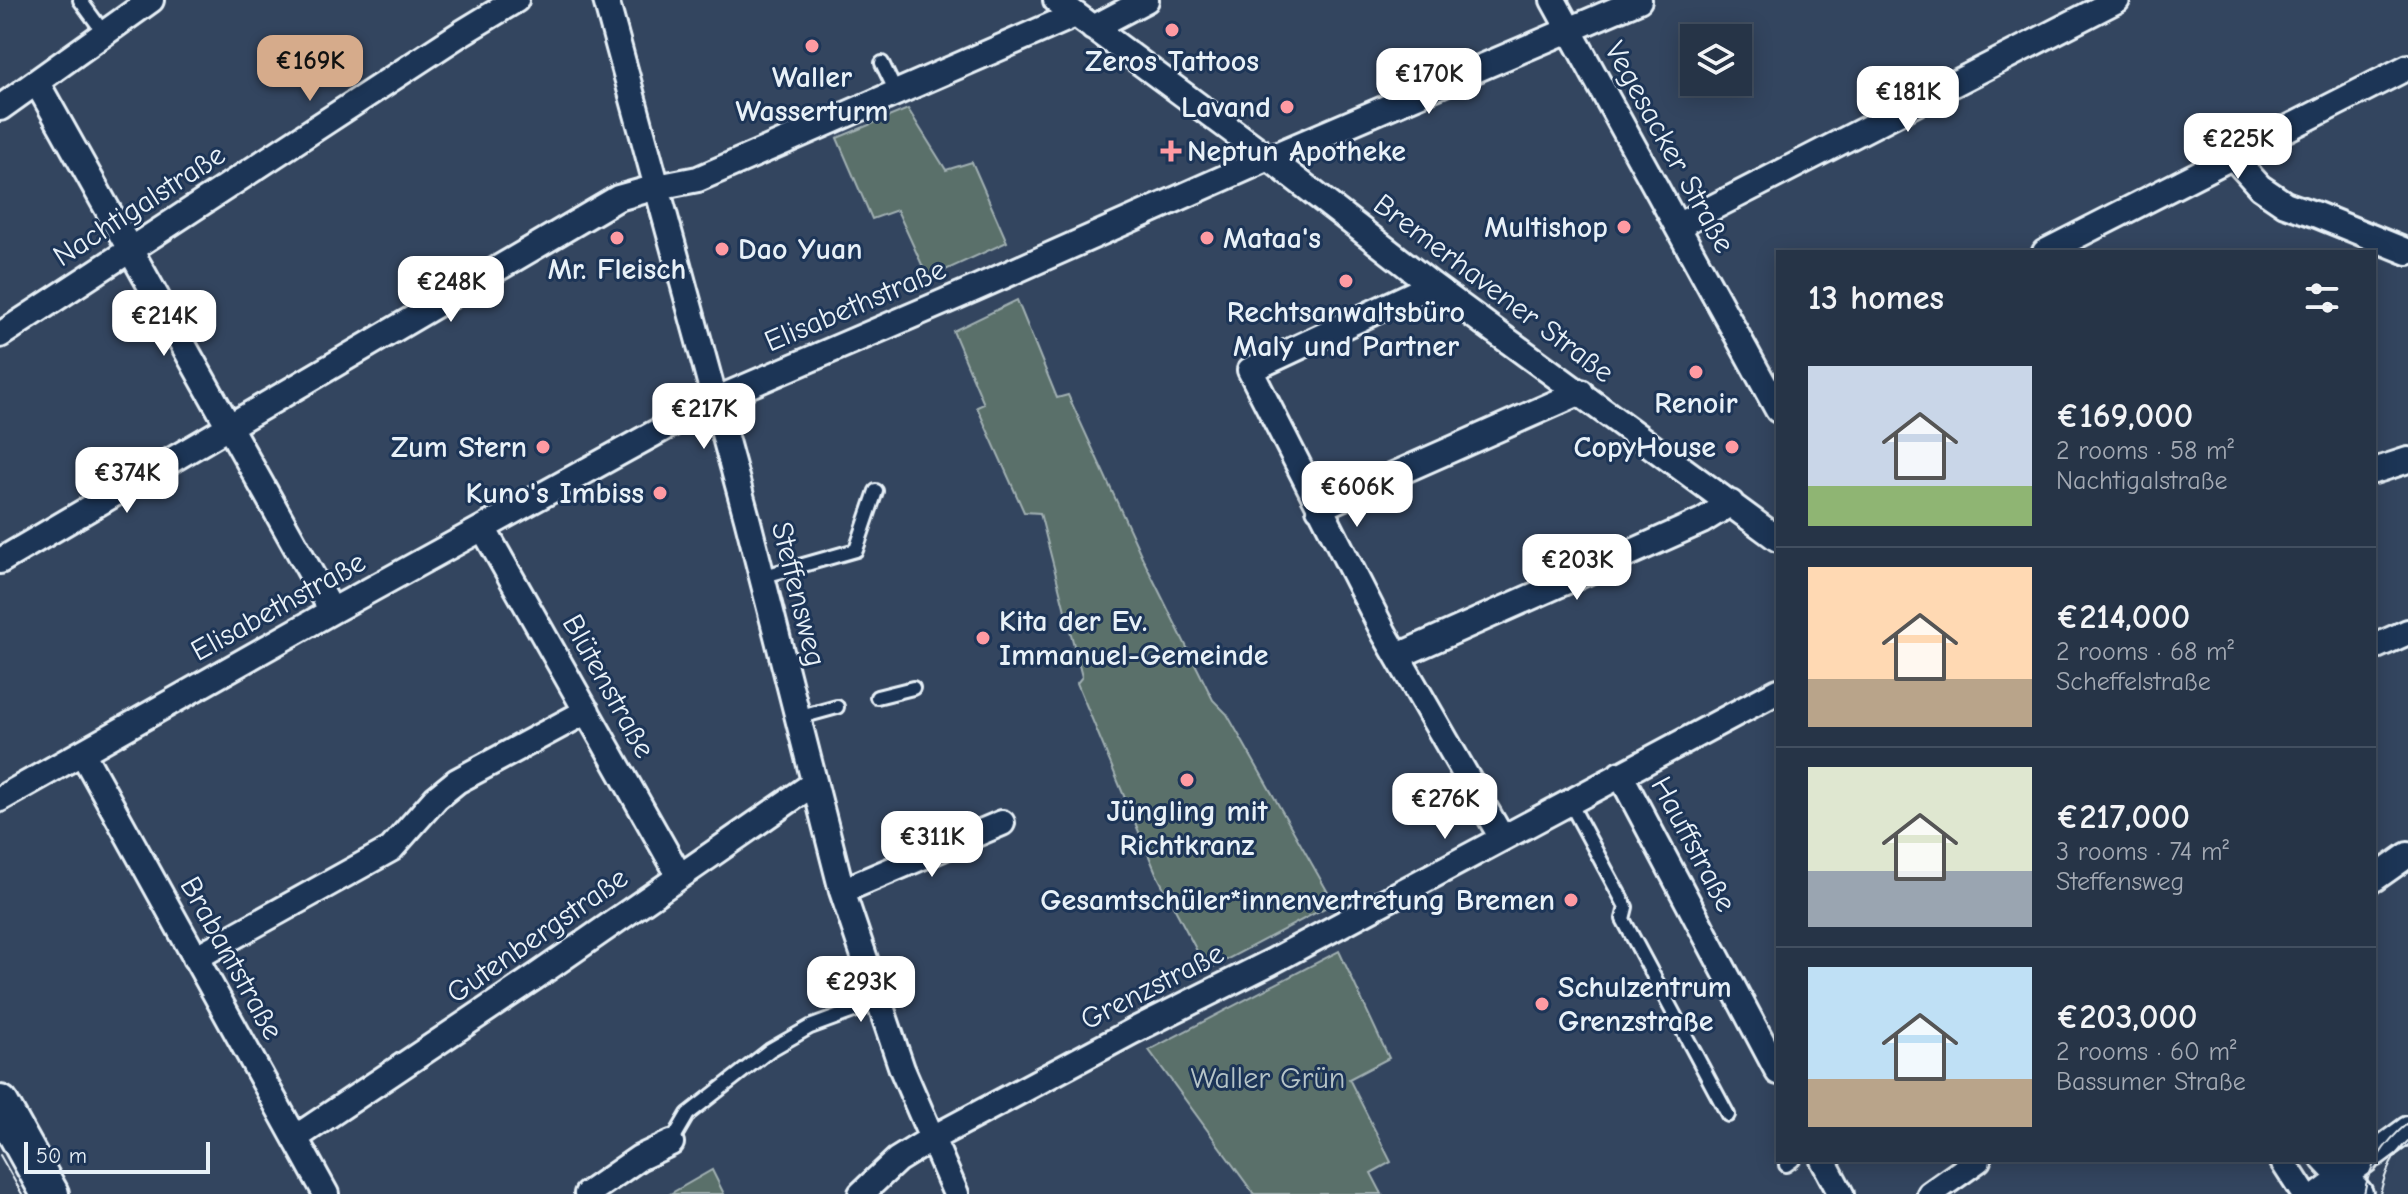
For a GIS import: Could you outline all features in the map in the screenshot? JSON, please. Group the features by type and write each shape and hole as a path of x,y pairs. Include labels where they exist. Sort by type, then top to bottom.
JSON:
{"main road":[{"path":"0,1104 50,1194"}],"street":[{"path":"0,108 151,0"},
{"name":"Nachtigalstraße","path":"0,335 516,0"},
{"name":"Steffensweg","path":"606,0 715,400 842,891 902,1069 956,1194"},
{"path":"0,561 618,198 698,179 1075,14 1146,0"},
{"name":"Vegesacker Straße","path":"1553,0 1775,396"},
{"name":"Elisabethstraße","path":"0,799 715,400 1639,0"},
{"path":"1677,226 2117,0"},
{"name":"Bremerhavener Straße","path":"1075,14 1269,158 1432,285 1776,537"},
{"path":"2049,250 2408,67"},
{"path":"37,83 332,611"},
{"path":"2233,157 2260,187 2285,204 2408,252"},
{"path":"1432,285 1250,370 1398,656 1502,838"},
{"path":"1319,508 1581,392"},
{"path":"2376,470 2408,460"},
{"path":"1398,656 1702,521 1731,503"},
{"name":"Blütenstraße","path":"483,528 679,875"},
{"path":"2376,646 2408,632"},
{"name":"Grenzstraße","path":"861,1194 897,1160 931,1139 1133,1031 1271,962 1776,692"},
{"path":"195,958 391,849 436,798 457,781 587,711"},
{"name":"Brabantstraße","path":"83,754 326,1194"},
{"name":"Hauffstraße","path":"1620,774 1776,1068"},
{"name":"Gutenbergstraße","path":"295,1138 538,975 813,784"},
{"path":"842,891 1002,823"},
{"path":"2376,878 2408,855"},
{"path":"2376,1153 2408,1129"},
{"path":"587,1194 639,1158 671,1143"},
{"path":"1824,1162 1841,1194"},
{"path":"1930,1194 1975,1162"},
{"path":"2283,1162 2304,1194"}],"lane":[{"path":"80,0 104,33"},
{"path":"882,63 896,92"},
{"path":"761,577 856,550 876,491"},
{"path":"877,697 913,688"},
{"path":"797,718 837,707"},
{"path":"1569,801 1626,907 1623,919 1728,1115"},
{"path":"671,1143 688,1114 770,1050 810,1027 878,1002"}],"green space":[{"path":"908,109 946,170 972,162 1007,242 928,278 897,210 872,219 837,138"},
{"path":"1017,300 1057,398 1068,395 1143,559 1213,700 1227,714 1334,903 1207,970 1156,873 1077,683 1082,677 1040,513 1024,512 977,407 984,404 953,331"},
{"name":"Waller Grün","path":"1339,951 1389,1058 1349,1079 1391,1162 1371,1173 1382,1194 1254,1194 1149,1050"},
{"path":"712,1170 724,1194 670,1194"}],"tram line":[{"path":"2376,1160 2408,1123"},
{"path":"2380,1194 2390,1165 2408,1141"},
{"path":"0,1155 22,1194"},
{"path":"2364,1194 2375,1162"}],"place":[{"name":"Zeros Tattoos","path":"1172,30"},
{"name":"Waller Wasserturm","path":"812,46"},
{"name":"Lavand","path":"1287,107"},
{"name":"Neptun Apotheke","path":"1171,151"},
{"name":"Multishop","path":"1624,227"},
{"name":"Mr. Fleisch","path":"617,238"},
{"name":"Mataa's","path":"1207,238"},
{"name":"Dao Yuan","path":"722,249"},
{"name":"Rechtsanwaltsbüro Maly und Partner","path":"1346,281"},
{"name":"Renoir","path":"1696,372"},
{"name":"Zum Stern","path":"543,447"},
{"name":"CopyHouse","path":"1732,447"},
{"name":"Kuno's Imbiss","path":"660,493"},
{"name":"Kita der Ev. Immanuel-Gemeinde","path":"983,638"},
{"name":"Jüngling mit Richtkranz","path":"1187,780"},
{"name":"Gesamtschüler*innenvertretung Bremen","path":"1571,900"},
{"name":"Schulzentrum Grenzstraße","path":"1542,1004"}]}
